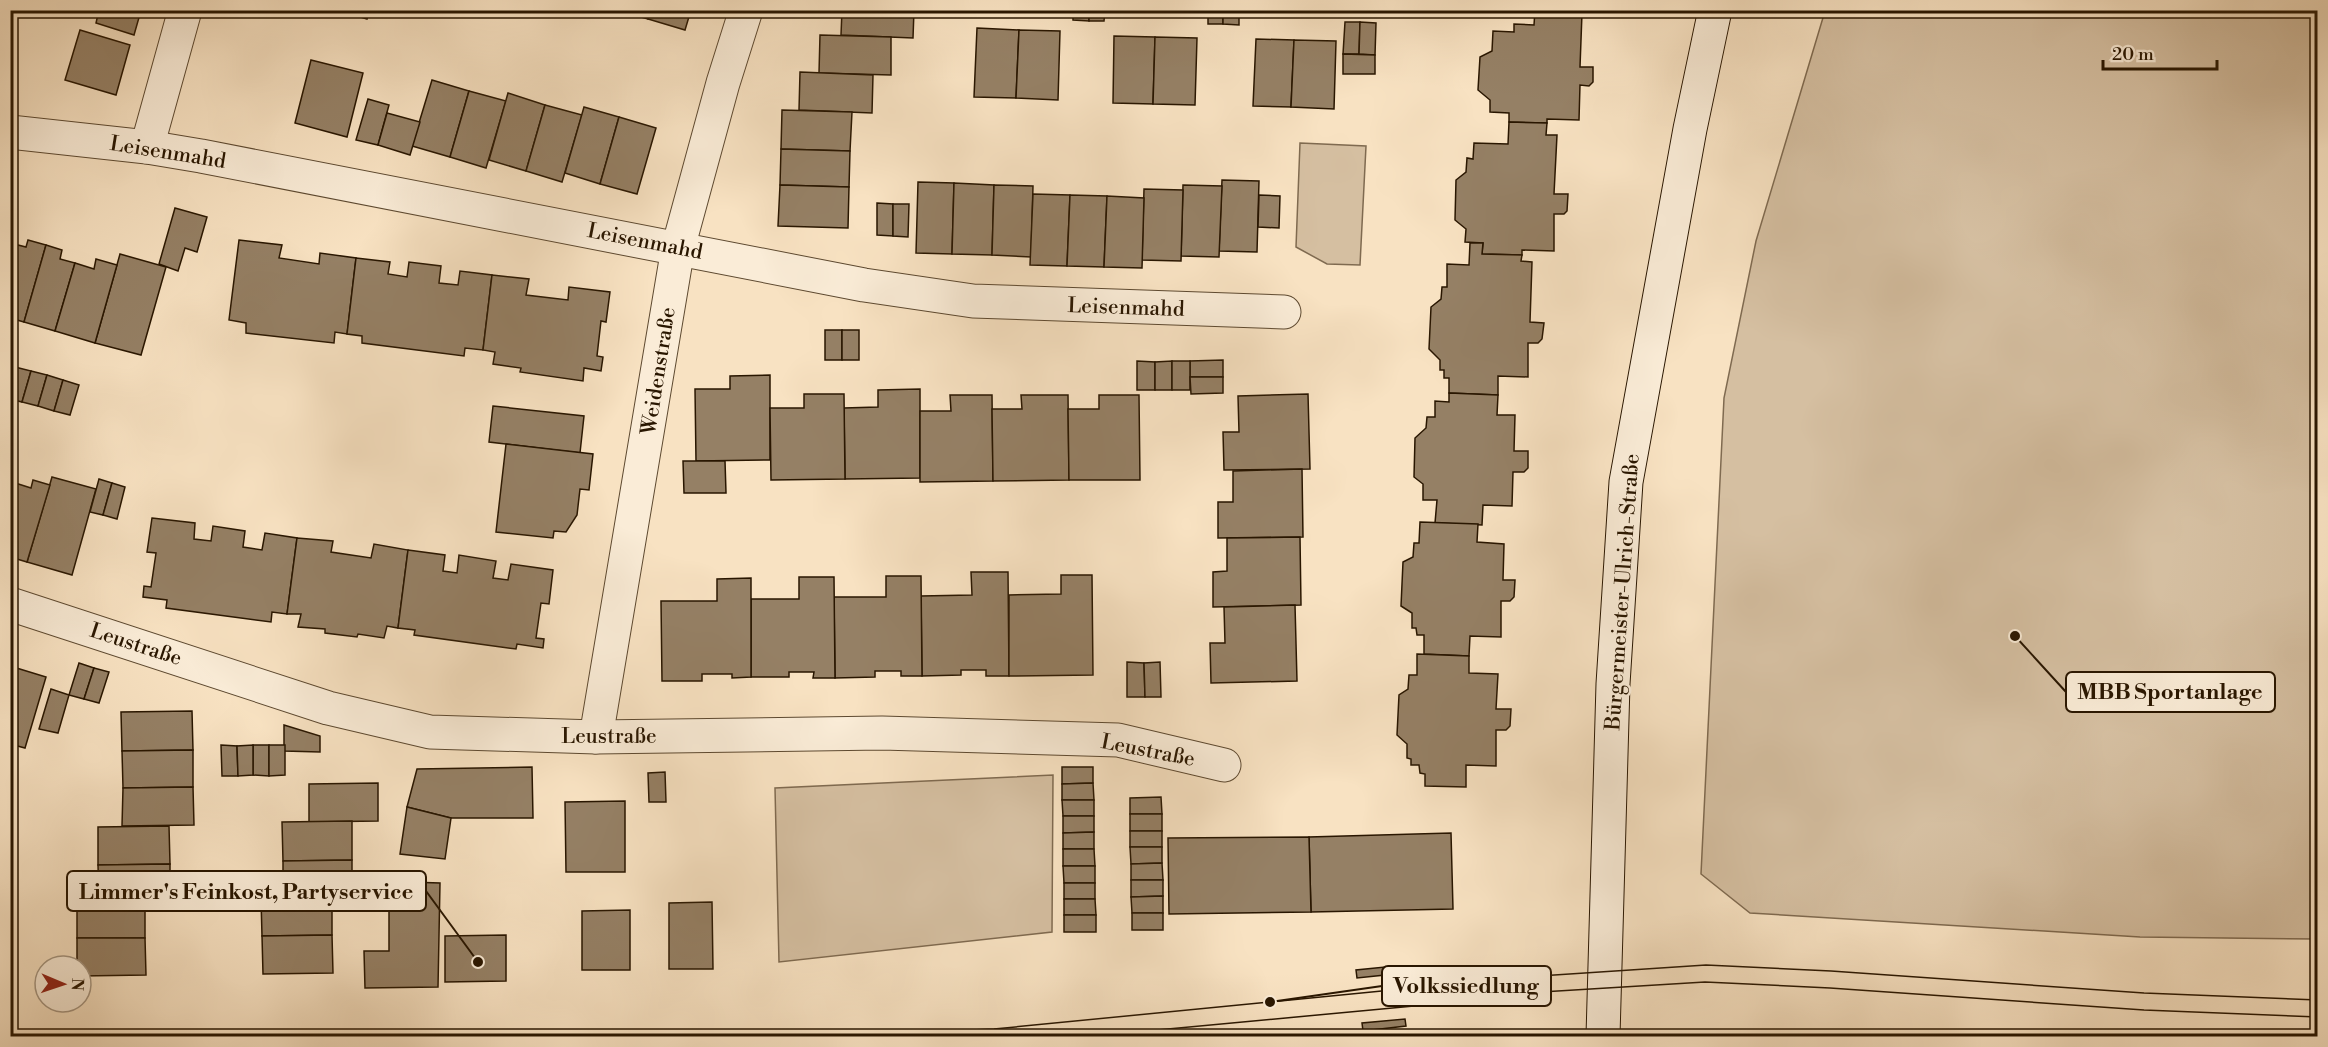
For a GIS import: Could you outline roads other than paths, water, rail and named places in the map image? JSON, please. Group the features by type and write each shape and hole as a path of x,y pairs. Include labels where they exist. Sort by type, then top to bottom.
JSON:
{"street":[{"path":"147,147 185,10"},
{"name":"Weidenstraße","path":"596,737 678,248 723,83 746,10"},
{"name":"Bürgermeister-Ulrich-Straße","path":"1603,1036 1613,684 1626,482 1690,129 1715,10"},
{"name":"Leisenmahd","path":"10,132 147,147 864,285 973,301 1284,312"},
{"name":"Leustraße","path":"10,604 328,708 430,732 596,737 882,733 1118,740 1224,765"}],"tram line":[{"path":"829,1036 994,1029 1524,977 1706,965 1831,971 2144,993 2318,1000"},
{"path":"1093,1036 1446,1003 1525,993 1705,982 1830,988 2144,1010 2318,1017"}],"place":[{"name":"MBB Sportanlage","path":"2015,636"},
{"name":"Limmer's Feinkost, Partyservice","path":"478,962"},
{"name":"Volkssiedlung","path":"1270,1002"}]}
